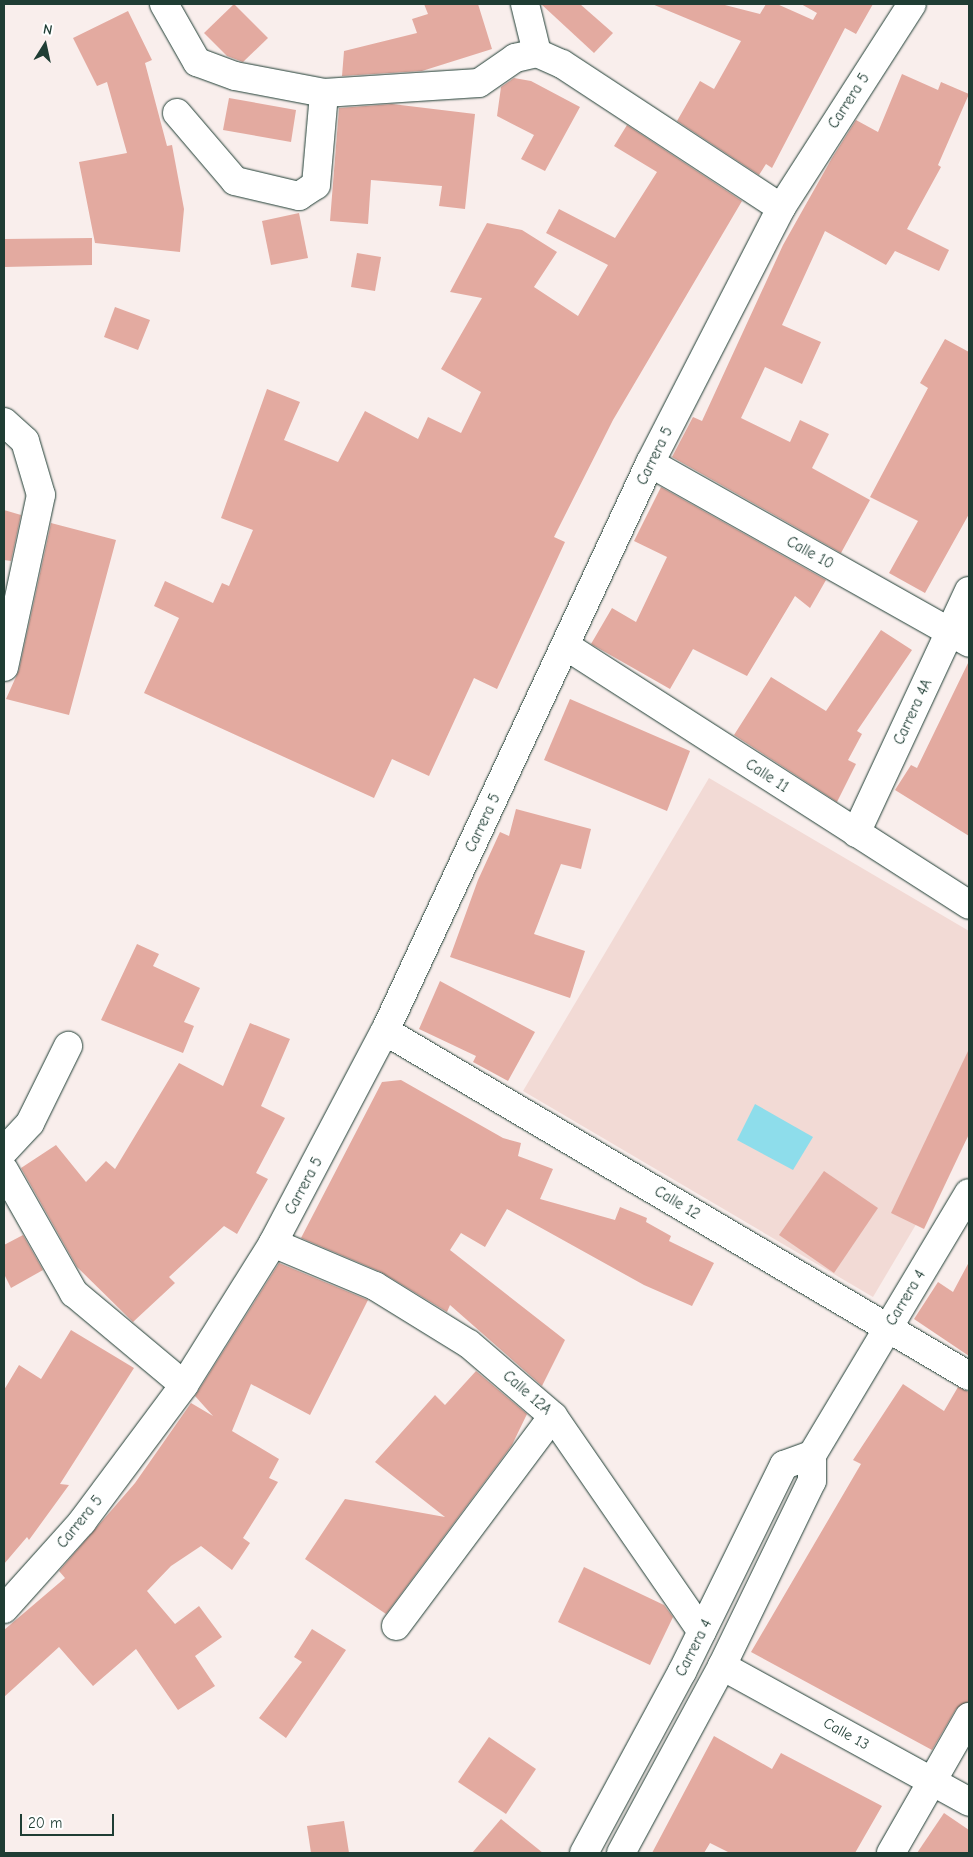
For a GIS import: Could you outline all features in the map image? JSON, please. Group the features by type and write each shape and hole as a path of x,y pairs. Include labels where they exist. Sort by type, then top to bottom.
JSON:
{"street":[{"path":"164,4 197,62 235,76 324,93 479,83 515,58 537,53 651,121 780,208"},
{"path":"525,4 537,53"},
{"name":"Carrera 5","path":"4,1610 82,1522 184,1385 273,1243 385,1031 650,463 780,208 912,4"},
{"path":"177,113 235,181 299,196 316,185 324,93"},
{"path":"4,422 25,441 41,494 4,667"},
{"name":"Calle 10","path":"650,463 960,638"},
{"name":"Carrera 4A","path":"856,833 960,638 969,591"},
{"name":"Calle 11","path":"566,646 969,905"},
{"name":"Calle 12","path":"385,1031 969,1376"},
{"path":"4,1151 30,1123 68,1046"},
{"path":"4,1170 74,1293 184,1385"},
{"name":"Carrera 4","path":"584,1853 702,1632 784,1465 812,1455 969,1193"},
{"name":"Calle 12A","path":"273,1243 383,1291 469,1344 553,1416 702,1632"},
{"path":"396,1626 553,1416"},
{"path":"621,1853 722,1666 812,1481 812,1455"},
{"name":"Calle 13","path":"722,1666 969,1802"},
{"path":"891,1853 930,1780 969,1717"}],"shaded area":[{"path":"709,778 969,931 969,1135 873,1297 523,1091"}],"water":[{"path":"755,1104 813,1137 793,1170 737,1140"}],"building":[{"path":"234,4 268,38 243,62 227,56 204,33"},
{"path":"424,4 478,4 492,49 422,71 342,76 344,51 417,33 412,19 428,14"},
{"path":"541,4 580,4 613,33 594,53"},
{"path":"652,4 721,4 760,14 766,4 777,4 813,20 817,13 801,4 873,4 856,34 845,28 772,168 766,164 759,175 677,121 700,81 714,89 741,41"},
{"path":"128,11 152,60 145,63 167,146 172,145 184,209 180,252 95,243 79,162 127,153 107,82 97,86 73,38"},
{"path":"902,74 938,90 941,82 969,94 938,165 941,167 907,229 949,250 939,271 895,251 886,265 825,231 782,325 821,342 802,384 765,367 741,418 790,442 800,420 829,434 812,468 870,500 841,553 672,457 693,417 702,421 783,245 832,158 856,120 878,132"},
{"path":"514,78 531,81 580,107 545,171 521,159 534,135 497,116 501,87"},
{"path":"229,98 296,110 291,142 223,130"},
{"path":"392,104 475,114 465,209 439,206 442,186 371,180 368,224 330,221 339,108"},
{"path":"627,125 742,201 613,420 554,537 565,542 497,689 474,678 429,776 392,759 374,798 144,693 179,618 154,606 165,581 213,603 222,583 229,586 253,530 221,518 267,389 300,402 284,440 338,462 365,411 418,439 428,417 461,433 481,392 441,369 482,298 450,292 487,223 522,230 557,252 534,287 578,316 608,265 546,233 559,209 615,238 657,172 614,146"},
{"path":"299,213 308,258 271,265 262,221"},
{"path":"92,238 92,265 4,267 4,239"},
{"path":"357,253 381,257 375,291 351,287"},
{"path":"115,307 150,320 138,350 104,337"},
{"path":"945,339 969,352 969,514 925,593 889,573 918,521 870,497 928,388 920,383"},
{"path":"661,487 826,580 810,608 795,596 747,676 693,649 670,689 591,644 612,608 636,622 667,557 634,541"},
{"path":"4,510 21,515 11,561 4,560"},
{"path":"51,523 116,540 69,715 6,699 19,670"},
{"path":"881,630 912,650 857,731 862,734 848,760 856,764 837,802 734,735 771,677 826,711"},
{"path":"969,661 969,836 895,790 911,765 917,768"},
{"path":"570,699 690,751 667,811 544,760"},
{"path":"516,809 591,829 581,869 561,864 534,934 585,951 570,998 450,957 478,880 500,832 509,836"},
{"path":"137,944 159,954 153,966 200,988 184,1022 194,1026 183,1053 101,1020"},
{"path":"440,981 535,1032 508,1081 473,1062 476,1056 419,1029"},
{"path":"250,1023 290,1039 261,1106 285,1118 256,1173 268,1179 237,1234 224,1226 169,1277 175,1283 133,1322 77,1267 21,1168 56,1145 86,1182 106,1161 115,1169 179,1063 223,1086"},
{"path":"969,1049 969,1134 924,1229 891,1213"},
{"path":"401,1080 503,1138 521,1143 518,1156 553,1169 540,1199 615,1220 620,1207 647,1218 646,1222 671,1236 669,1241 714,1263 692,1306 644,1285 507,1209 485,1247 461,1233 450,1250 565,1340 542,1386 450,1305 447,1312 381,1272 301,1238 382,1082"},
{"path":"824,1171 878,1208 834,1273 779,1235"},
{"path":"23,1235 43,1270 11,1288 4,1274 4,1245"},
{"path":"969,1262 969,1356 914,1319 938,1282 953,1292"},
{"path":"279,1263 368,1300 310,1415 251,1384 232,1431 279,1459 269,1478 278,1482 243,1538 250,1543 232,1570 201,1546 171,1566 147,1591 175,1624 199,1606 222,1637 195,1656 215,1686 178,1710 136,1649 93,1686 59,1647 4,1697 4,1630 65,1578 59,1571 135,1483 191,1403 213,1416 195,1396"},
{"path":"71,1330 134,1368 60,1484 69,1485 29,1540 27,1537 4,1564 4,1390 19,1365 41,1379"},
{"path":"476,1371 527,1414 512,1445 386,1614 305,1559 345,1499 445,1517 375,1462 435,1395 445,1405"},
{"path":"903,1384 944,1411 958,1387 969,1392 969,1701 956,1709 932,1750 751,1652 861,1464 853,1460"},
{"path":"584,1567 664,1605 673,1617 650,1665 558,1622"},
{"path":"312,1629 346,1650 286,1738 259,1718 302,1662 294,1657"},
{"path":"714,1736 772,1769 781,1753 882,1806 855,1853 730,1853 710,1843 704,1853 652,1853"},
{"path":"489,1737 536,1769 506,1814 458,1782"},
{"path":"944,1813 969,1830 969,1853 917,1853"},
{"path":"501,1819 543,1853 472,1853"},
{"path":"344,1821 349,1853 311,1853 307,1826"}]}
